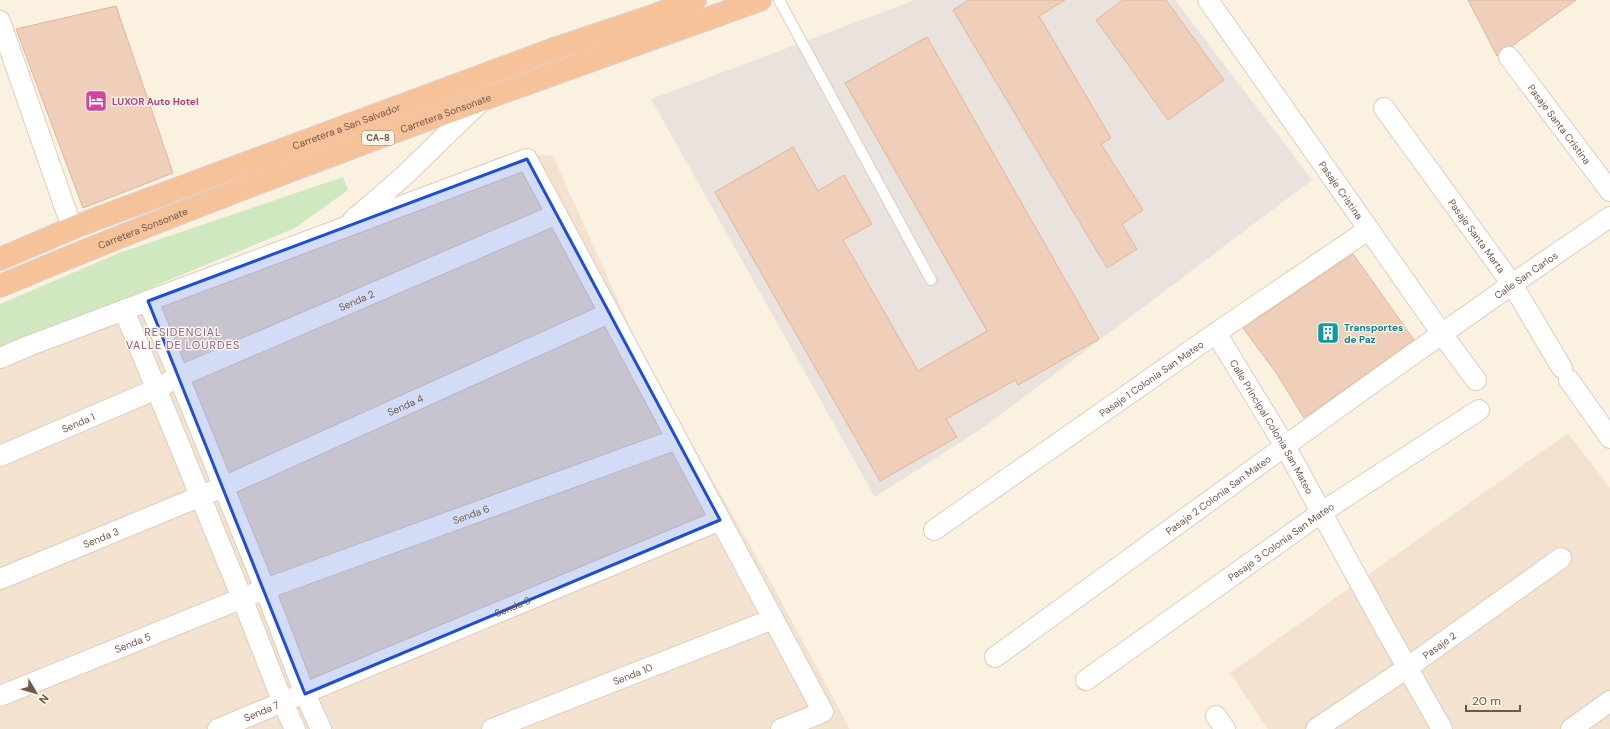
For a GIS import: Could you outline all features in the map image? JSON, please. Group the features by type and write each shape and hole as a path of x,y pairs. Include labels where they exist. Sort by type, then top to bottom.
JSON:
{"highway":[{"name":"Carretera a San Salvador","path":"0,259 72,228 554,49 650,17 695,0"},
{"name":"Carretera Sonsonate","path":"0,286 122,236 483,99 760,0"}],"street":[{"name":"Pasaje Cristina","path":"1208,0 1442,334 1476,380"},
{"path":"0,21 72,228"},
{"name":"Pasaje Santa Cristina","path":"1510,57 1610,191"},
{"path":"343,229 405,175 483,99"},
{"name":"Pasaje Santa Marta","path":"1384,108 1512,284 1566,374 1610,438"},
{"path":"0,358 31,345 527,159 823,712 781,729"},
{"name":"Senda 2","path":"156,389 178,377 557,214"},
{"name":"Calle San Carlos","path":"1442,334 1610,217"},
{"name":"Pasaje 1 Colonia San Mateo","path":"934,530 1216,333 1369,229"},
{"path":"148,301 265,589 305,694 321,729"},
{"path":"124,310 242,598 283,703 295,729"},
{"name":"Senda 4","path":"200,496 223,487 609,312"},
{"name":"Calle Principal Colonia San Mateo","path":"1216,333 1285,446 1442,729"},
{"name":"Pasaje 2 Colonia San Mateo","path":"995,657 1442,334"},
{"name":"Senda 1","path":"0,456 156,389"},
{"name":"Pasaje 3 Colonia San Mateo","path":"1086,680 1322,512 1479,410"},
{"name":"Senda 6","path":"265,589 677,439"},
{"name":"Senda 3","path":"0,579 200,496"},
{"name":"Senda 8","path":"305,694 720,520"},
{"name":"Pasaje 2","path":"1316,729 1407,668 1561,558"},
{"name":"Senda 5","path":"0,696 265,589"},
{"name":"Senda 10","path":"492,729 773,619"},
{"name":"Senda 7","path":"218,729 305,694"},
{"path":"1571,729 1610,701"}],"lane":[{"path":"779,0 932,280"}],"highlighted area":[{"path":"527,159 720,520 305,694 148,301"}],"shaded area":[{"path":"915,0 1175,0 1312,180 981,429 875,497 651,99"},
{"name":"RESIDENCIAL VALLE DE LOURDES","path":"531,154 553,156 648,367 768,577 850,729 0,729 0,366 132,295 343,229"},
{"path":"1568,433 1610,488 1610,729 1268,729 1230,673"}],"green space":[{"path":"343,177 348,190 295,228 0,350 0,304 119,253"}],"building":[{"path":"969,0 1065,0 1039,16 1111,138 1101,144 1143,210 1122,224 1137,249 1107,268 953,10"},
{"path":"1123,0 1166,0 1224,80 1168,120 1096,20"},
{"path":"1468,0 1576,0 1512,46 1502,48 1497,56"},
{"name":"LUXOR Auto Hotel","path":"116,6 173,173 83,208 16,29"},
{"path":"927,37 1099,339 1018,385 1015,380 946,419 957,437 880,481 715,192 793,147 818,191 844,175 872,224 843,240 918,371 987,331 845,83"},
{"name":"Transportes de Paz","path":"1353,254 1414,340 1304,418 1277,374 1243,328"}],"place":[{"name":"LUXOR Auto Hotel","path":"96,101"},
{"name":"Transportes de Paz","path":"1328,333"}],"district":[{"name":"RESIDENCIAL VALLE DE LOURDES","path":"183,338"}]}
